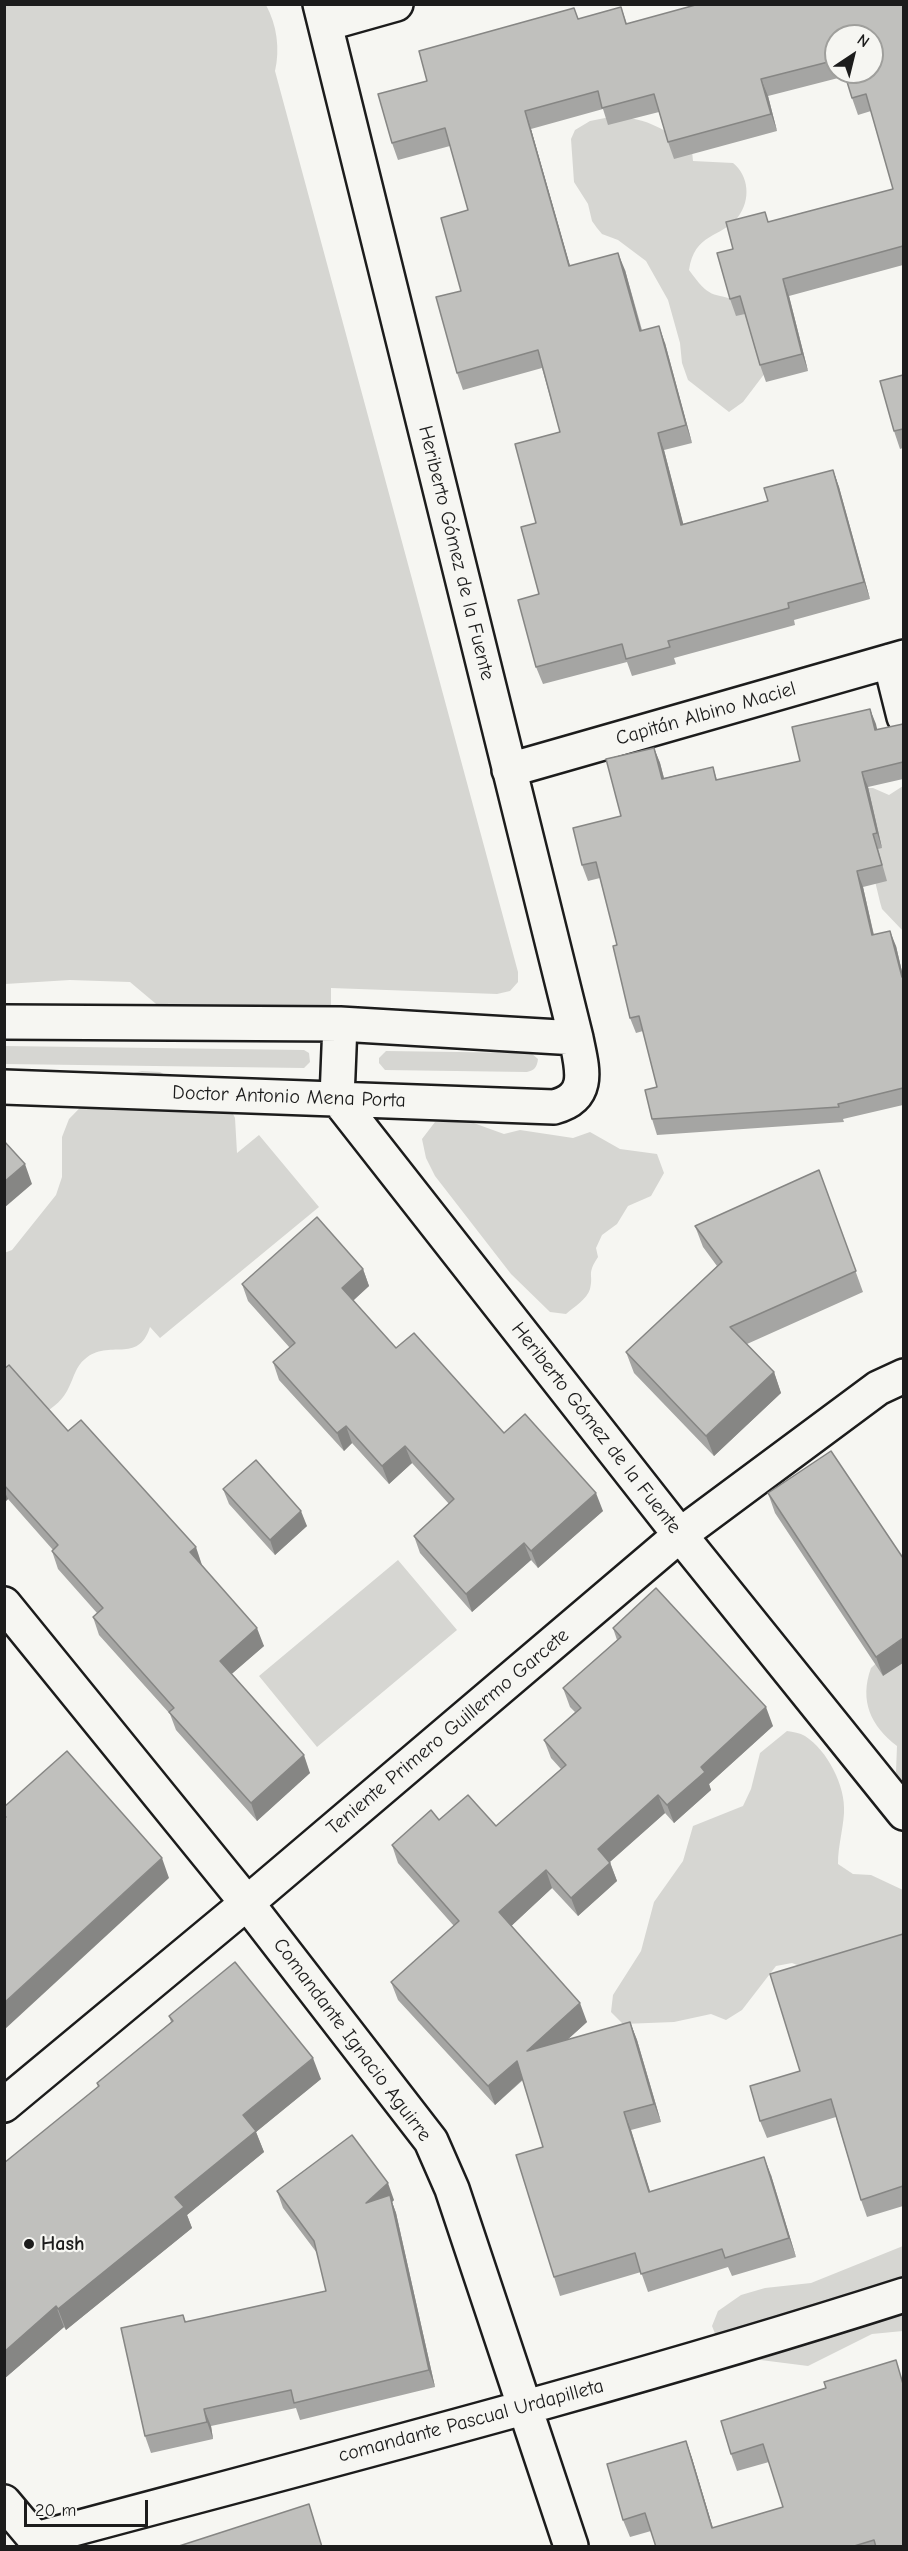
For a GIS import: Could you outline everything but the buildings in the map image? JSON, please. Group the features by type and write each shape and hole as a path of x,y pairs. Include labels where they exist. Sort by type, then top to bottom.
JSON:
{"street":[{"path":"322,14 396,4"},
{"name":"Heriberto Gómez de la Fuente","path":"322,14 576,1038 583,1074 579,1090 572,1100"},
{"path":"897,659 903,717"},
{"name":"Capitán Albino Maciel","path":"509,770 897,659"},
{"path":"4,1022 340,1024 576,1038"},
{"path":"337,1098 340,1024"},
{"name":"Doctor Antonio Mena Porta","path":"4,1087 554,1107 572,1100"},
{"name":"Heriberto Gómez de la Fuente","path":"337,1098 680,1535 903,1814"},
{"name":"Teniente Primero Guillermo Garcete","path":"4,2104 247,1903 680,1535 878,1388 903,1376"},
{"name":"Comandante Ignacio Aguirre","path":"4,1604 247,1903 431,2141 452,2189 571,2547"},
{"name":"comandante Pascual Urdapilleta","path":"38,2543 526,2406 812,2324 903,2295"},
{"path":"4,2502 38,2543"}],"shaded area":[{"path":"5,5 266,5 273,21 276,37 275,71 518,972 518,982 510,991 497,994 331,988 331,1016 168,1014 130,982 70,980 5,984"},
{"path":"615,116 638,120 665,131 692,151 693,161 733,163 745,181 745,203 738,217 696,249 689,270 702,286 712,293 742,301 765,373 743,402 729,412 688,380 668,300 646,261 618,240 602,234 592,221 588,204 574,182 571,139 575,130 590,121"},
{"path":"903,786 903,931 882,909 880,902 874,877 864,788 873,788 889,795"},
{"path":"5,1046 304,1050 309,1053 310,1062 304,1068 5,1064"},
{"path":"386,1051 531,1053 538,1059 535,1068 527,1072 385,1070 379,1063 379,1058"},
{"path":"142,1071 160,1072 191,1089 227,1101 235,1118 237,1153 259,1135 319,1207 160,1338 150,1327 145,1338 138,1345 130,1348 104,1350 85,1359 77,1368 64,1395 55,1406 43,1414 5,1402 4,1253 12,1250 56,1195 62,1177 62,1137 69,1119 108,1079"},
{"path":"468,1121 504,1134 520,1130 573,1138 590,1132 620,1149 657,1154 664,1173 651,1196 628,1206 617,1224 602,1235 596,1248 598,1257 591,1271 590,1289 580,1303 566,1314 550,1312 511,1274 435,1176 426,1158 422,1139 435,1122"},
{"path":"398,1560 457,1630 317,1747 259,1676"},
{"path":"903,1638 903,1790 896,1772 897,1746 874,1721 867,1702 866,1691 871,1668"},
{"path":"787,1731 803,1735 813,1742 828,1759 838,1780 844,1813 838,1864 853,1874 871,1875 903,1890 903,1978 808,1969 792,1963 776,1966 742,2010 726,2020 711,2014 674,2022 623,2024 611,2012 613,1995 641,1951 654,1902 683,1861 693,1826 743,1806 751,1789 760,1753"},
{"path":"903,2246 903,2331 872,2334 808,2366 737,2357 720,2346 712,2326 718,2311 741,2295 765,2288 811,2283"}],"place":[{"name":"Hash","path":"29,2244"}]}
